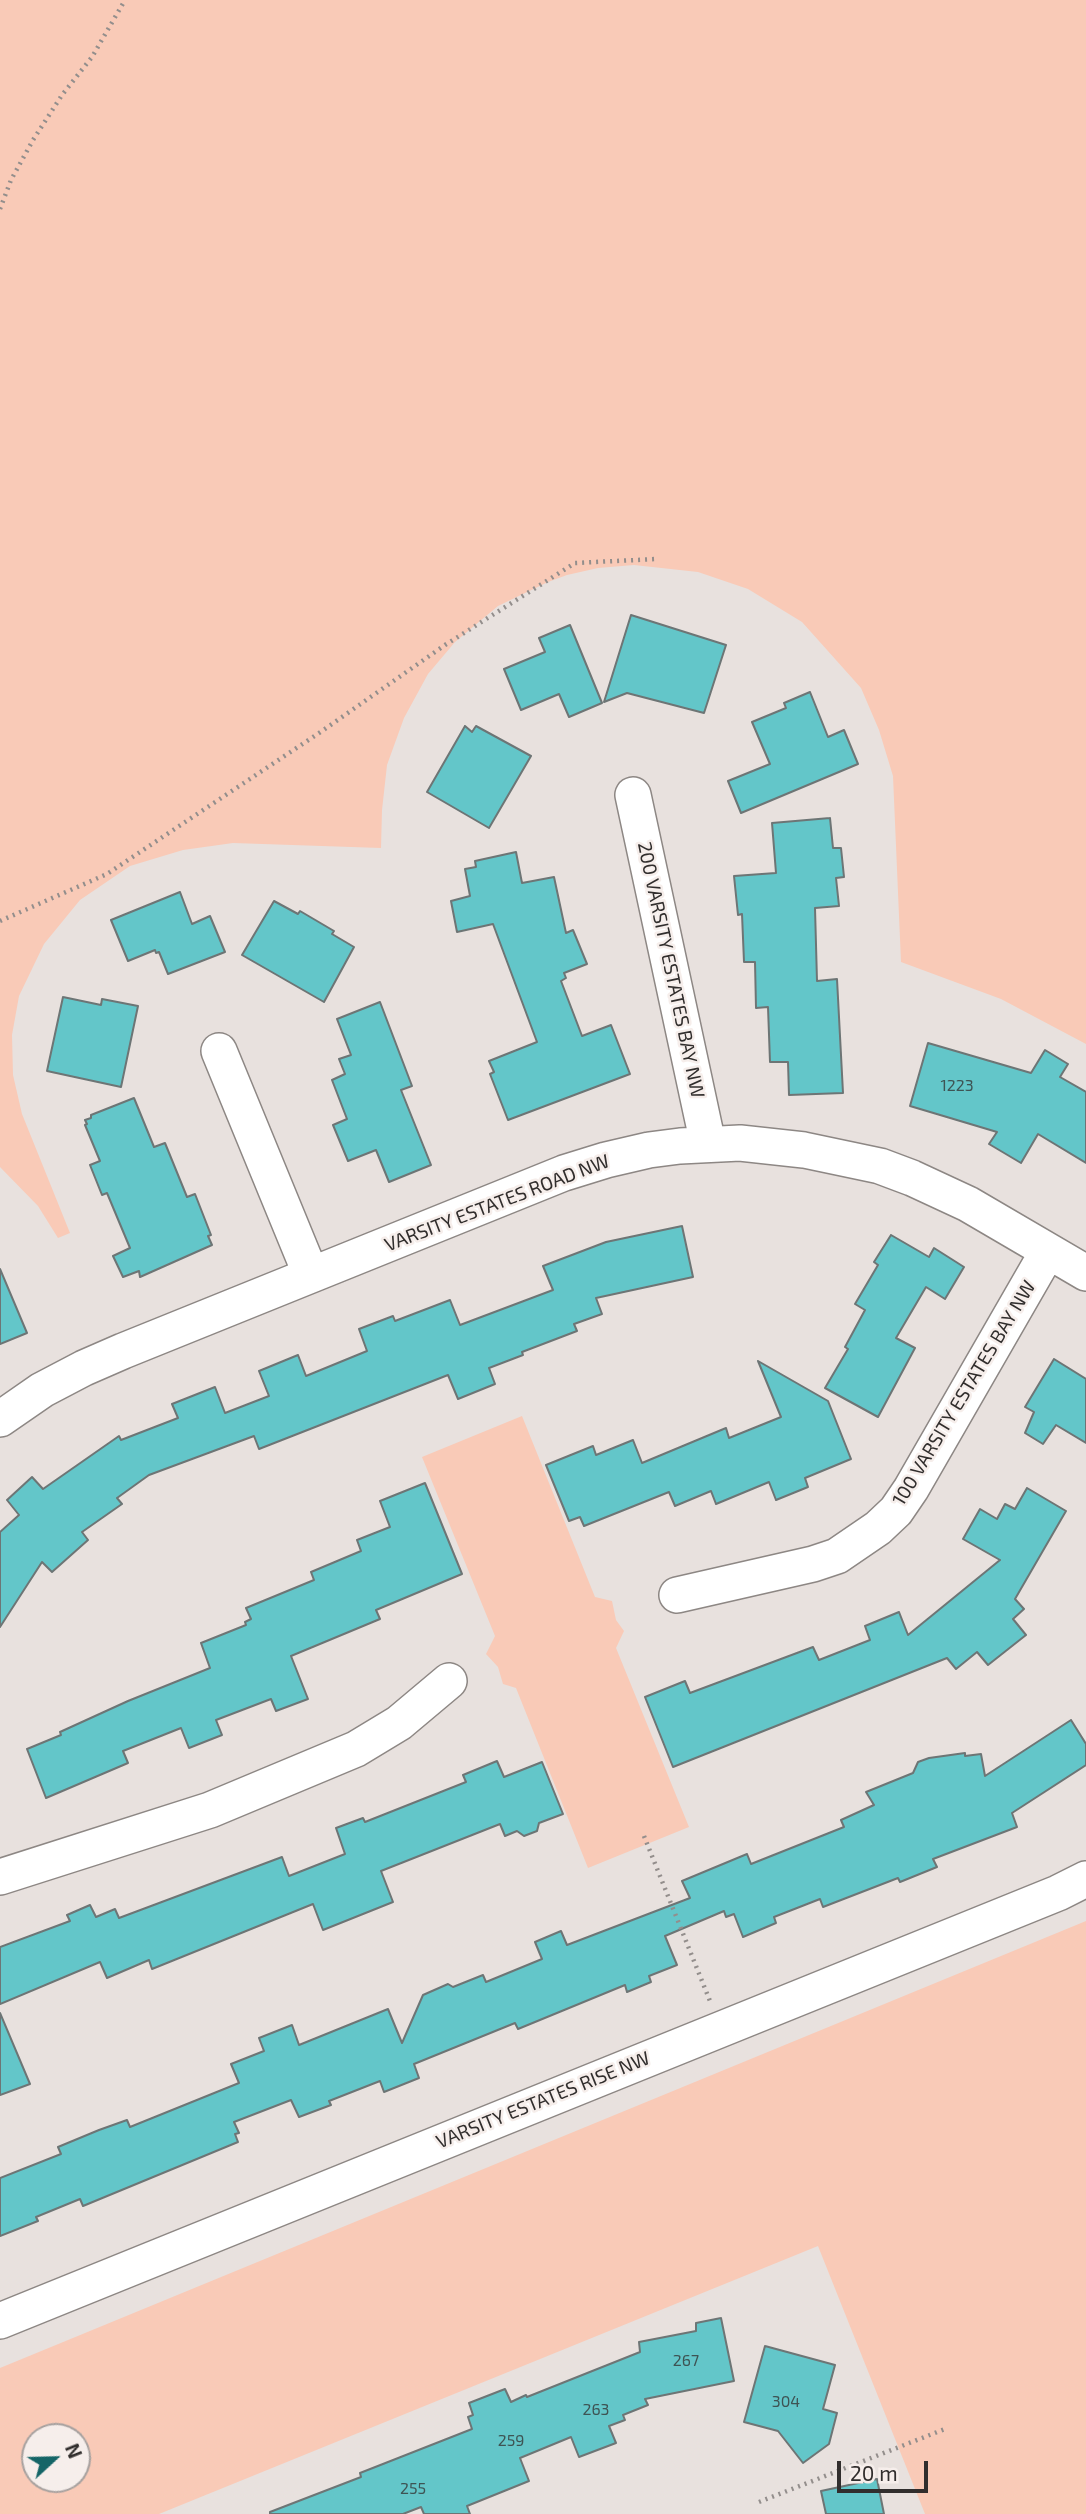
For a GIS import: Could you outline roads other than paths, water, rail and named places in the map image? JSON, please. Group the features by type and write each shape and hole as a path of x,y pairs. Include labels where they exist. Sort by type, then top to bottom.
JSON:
{"street":[{"name":"200 VARSITY ESTATES BAY NW","path":"633,795 708,1144"},
{"path":"219,1051 310,1275"},
{"name":"VARSITY ESTATES ROAD NW","path":"0,1419 42,1390 84,1368 574,1170 649,1150 740,1143 804,1150 880,1166 968,1204 1086,1273"},
{"name":"100 VARSITY ESTATES BAY NW","path":"677,1595 813,1564 836,1556 878,1528 896,1511 911,1489 1048,1251"},
{"path":"0,1877 210,1810 356,1749 399,1723 449,1681"},
{"name":"VARSITY ESTATES RISE NW","path":"0,2321 1058,1893 1086,1879"}]}
